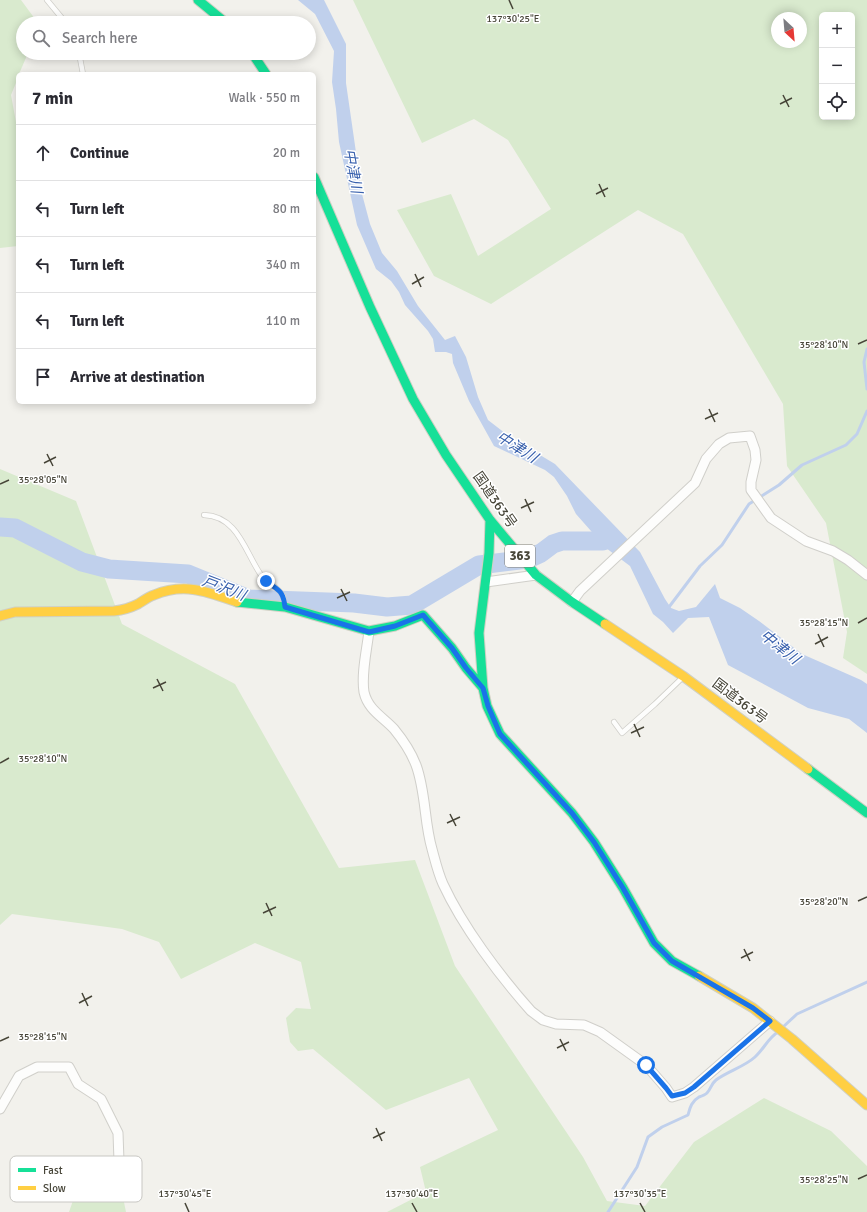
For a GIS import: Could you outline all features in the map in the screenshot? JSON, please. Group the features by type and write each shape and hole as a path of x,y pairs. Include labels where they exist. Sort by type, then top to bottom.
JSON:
{"main road":[{"path":"198,0 217,16"},
{"path":"257,60 265,72"},
{"name":"国道363号","path":"316,182 370,307 413,399 446,455 490,520 536,575 572,602 683,676 867,814"},
{"path":"490,520 486,582 479,633 483,688 488,706 500,734 572,813 594,842 623,888 654,943 672,961 753,1008 792,1039 867,1105"},
{"path":"0,616 15,612 114,611 138,604 153,595 179,589 192,588 242,603 285,607 369,632 395,626 423,615 452,648 483,688"}],"street":[{"path":"572,602 580,591 695,483 706,459 719,444 729,438 750,436 755,450 756,460 751,482 751,490 771,518 806,541 833,551 848,560 867,575"},
{"path":"486,582 536,575"},
{"path":"369,632 364,676 364,691 368,704 393,728 406,745 416,766 422,791 427,827 443,882 455,906 472,934 531,1011 543,1020 556,1024 584,1025 600,1032 646,1065 672,1096 685,1093 694,1087 770,1021"},
{"path":"0,1109 18,1076 37,1066 69,1067 78,1084 101,1099 118,1133 119,1156"}],"lane":[{"path":"47,0 60,16"},
{"path":"80,60 83,72"},
{"path":"204,516 215,516 223,520 236,532 266,581 284,597 285,607"},
{"path":"614,722 622,733 656,704 683,676"}],"green space":[{"path":"0,0 21,0 33,16 16,16 16,60 25,60 20,72 16,72 16,83 11,95 16,122 16,246 0,248"},
{"path":"353,0 867,0 867,674 843,658 847,632 826,523 787,466 783,404 683,234 638,210 491,304 434,276 397,210 451,194 478,256 551,209 508,140 474,119 422,143"},
{"path":"0,469 76,501 122,624 235,684 339,868 415,860 455,966 583,1157 607,1201 645,1206 694,1142 764,1098 831,1131 867,1166 867,1212 387,1212 426,1192 420,1167 498,1130 469,1078 386,1110 313,1049 298,1051 290,1042 286,1018 296,1008 311,1009 301,962 255,943 181,979 159,942 122,929 12,914 0,925"},
{"path":"72,1202 124,1202 126,1212 69,1212"}],"water":[{"name":"中津川","path":"298,0 324,0 346,44 346,83 362,194 370,224 382,253 397,271 418,306 445,340 455,336 466,357 478,397 488,420 510,437 555,464 640,552 671,608 679,611 696,607 715,584 720,598 740,608 802,654 867,684 867,733 849,719 808,708 728,665 709,617 688,618 673,633 653,614 630,566 606,548 576,514 567,496 554,477 545,470 494,446 469,401 453,363 452,354 446,352 435,352 433,339 428,331 405,305 399,292 391,281 376,269 357,225 339,142 332,82 334,51 315,14"}],"waterway":[{"path":"867,349 864,362 867,389"},
{"path":"669,607 700,566 722,545 749,504 779,485 802,465 846,445 857,434 867,411"},
{"name":"戸沢川","path":"0,527 15,528 82,562 109,569 188,574 249,599 354,603 387,607 412,605 479,565 528,559 541,553 553,544 562,541 603,541 610,538"},
{"path":"783,1027 797,1014 867,982"},
{"path":"608,1212 637,1167 648,1137 662,1127 688,1115 693,1102 707,1093 716,1080 751,1060 758,1054 771,1037 778,1032"}],"traffic: fast":[{"path":"198,0 217,16"},
{"path":"257,60 265,72"},
{"path":"316,182 370,307 413,399 446,455 490,520 536,575 605,624"},
{"path":"490,520 489,553 479,633 483,688 487,706 500,734 572,813 594,842 623,888 654,943 672,961 699,976"},
{"path":"237,602 285,607 369,631 395,626 423,615 452,648 483,688"},
{"path":"808,769 867,813"}],"traffic: slow":[{"path":"0,616 15,612 117,611 132,607 154,595 176,589 206,592 237,602"},
{"path":"605,624 683,676 808,769"},
{"path":"699,976 753,1008 792,1039 867,1105"}],"route":[{"path":"266,581 284,597 285,607 369,632 395,626 423,615 452,648 483,688 488,706 500,734 572,813 594,842 623,888 654,943 672,961 753,1008 770,1021 694,1087 685,1093 672,1096 646,1065"}]}
